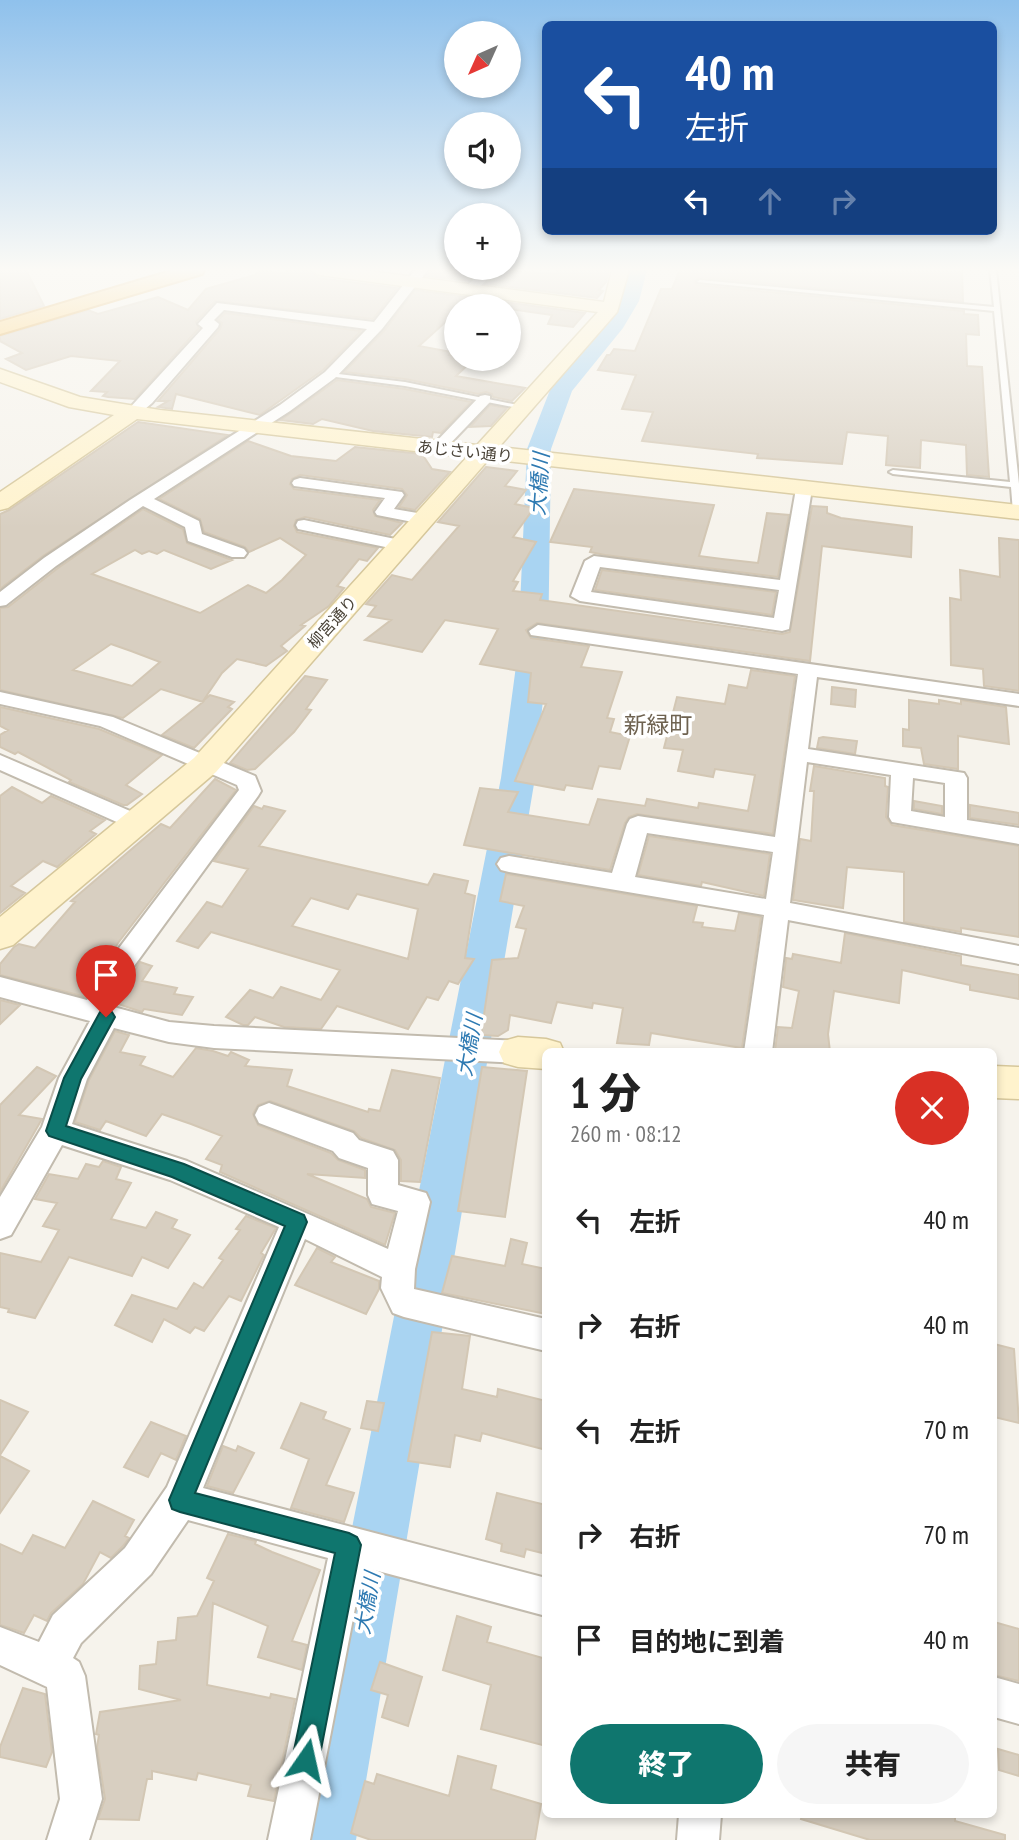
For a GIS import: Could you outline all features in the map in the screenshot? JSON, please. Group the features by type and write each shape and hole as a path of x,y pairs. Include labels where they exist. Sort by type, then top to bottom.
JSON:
{"street":[{"path":"0,503 133,412 185,356"},
{"path":"0,601 50,562 142,499 330,376 349,356"},
{"name":"柳宮通り","path":"0,936 205,765 568,356"},
{"name":"あじさい通り","path":"0,375 76,403 133,412 1018,512"},
{"path":"438,448 485,399"},
{"path":"300,484 396,495 383,512 423,519"},
{"path":"788,586 594,561 580,596 782,625 804,489"},
{"path":"142,499 193,525 194,537 238,553"},
{"path":"304,525 400,545"},
{"path":"538,631 1019,700"},
{"path":"759,1048 808,669"},
{"path":"0,698 106,721 205,765 247,780 250,792 125,959 73,1078 55,1131 0,1225"},
{"path":"797,754 956,778 956,826"},
{"path":"0,784 10,767 136,822"},
{"path":"902,770 900,817 1019,836"},
{"path":"621,883 638,824 785,846"},
{"path":"509,864 777,909 1019,955"},
{"path":"0,987 170,1032 214,1037 532,1053"},
{"path":"997,1082 1019,1083"},
{"path":"269,1115 343,1142 349,1149 383,1160 383,1195 415,1202 399,1269 397,1288 404,1302 542,1334"},
{"path":"55,1131 177,1170 399,1269"},
{"path":"48,1665 67,1629 138,1561 180,1500 297,1222"},
{"path":"180,1500 542,1596"},
{"path":"289,1840 349,1545"},
{"path":"0,1646 48,1665 65,1676 81,1799 68,1840"},
{"path":"997,1698 1019,1704"},
{"path":"698,1840 700,1818"}],"lane":[{"path":"1003,356 1018,512"},
{"path":"330,376 405,384 523,407"},
{"path":"893,472 1016,485"}],"building":[{"path":"14,356 174,356 135,399 108,397 103,396 107,392 91,391 120,361 71,356 26,370 6,359"},
{"path":"197,356 337,356 323,370 260,415 176,394 172,409 158,407 168,401 158,401"},
{"path":"360,356 444,356 444,371 461,371 456,376 525,388 512,401 493,397 486,392 478,394 405,379 344,372"},
{"path":"606,356 967,356 967,366 982,367 989,477 967,475 966,445 921,440 920,468 886,465 888,436 847,432 842,464 757,458 758,454 642,441 653,412 622,409 636,375 598,370"},
{"path":"337,380 405,389 471,402 441,433 433,432 432,437 373,431 322,419 313,424 281,420"},
{"path":"490,405 507,408 491,426 470,427"},
{"path":"138,422 228,435 43,556 0,589 0,514"},
{"path":"248,441 291,456 336,461 355,447 422,454 432,469 450,472 415,510 399,507 407,495 402,489 300,475 292,479 290,484 294,489 380,500 373,510 375,516 402,523 390,535 305,517 296,520 294,526 297,532 378,548 367,561 359,559 337,586 344,588 329,606 301,625 305,626 281,646 287,651 266,666 237,659 222,673 203,701 210,695 234,702 228,707 232,709 194,748 162,735 203,702 161,689 123,718 0,690 0,608 8,607 58,568 143,509 183,529 187,543 232,560 211,569 164,550 157,554 149,551 142,554 135,550 92,574 200,613 248,585 266,593 306,555 280,538 249,552 245,547 204,532 200,519 159,499","holes":["111,644 160,662 132,686 73,670"]},
{"path":"486,467 517,471 505,486 526,490 515,504 534,508 513,537 536,542 513,581 518,582 513,591 542,594 540,600 782,634 790,632 812,506 827,507 827,513 841,518 912,527 911,557 822,546 810,661 537,623 526,630 531,638 589,646 581,667 622,672 607,718 614,719 610,732 630,736 620,769 599,766 592,789 566,785 564,790 515,781 546,704 528,702 531,673 480,664 498,629 445,620 422,652 365,640 391,620 368,616 376,606 366,604 392,575 412,580 459,526 438,522"},
{"path":"574,489 714,505 699,556 722,559 758,563 767,513 789,515 778,577 605,555 590,552 592,547 550,542"},
{"path":"999,538 1019,540 1019,691 984,686 983,669 951,665 950,598 961,600 960,570 1000,577"},
{"path":"602,570 776,592 772,615 595,590"},
{"path":"751,670 795,676 773,834 637,814 629,817 625,823 610,870 464,845 480,788 518,792 508,812 589,825 598,799 645,806 647,799 698,808 699,803 748,811 755,775 715,769 713,777 678,771 683,750 664,748 677,697 725,704 729,685 747,688"},
{"path":"305,676 327,680 306,709 311,710 294,732 255,769 247,770 230,763"},
{"path":"832,687 856,690 855,707 831,704"},
{"path":"909,700 939,704 939,700 961,704 961,700 1006,707 1009,744 958,736 958,769 924,764 921,748 903,746 903,729 909,730"},
{"path":"0,707 99,729 162,755 126,785 142,794 123,805 69,782 71,780 18,752 15,754 0,747 0,735 8,730 0,726"},
{"path":"819,738 857,741 855,754 817,748"},
{"path":"814,766 885,778 885,786 888,787 886,817 892,825 1019,846 1019,937 961,928 961,932 904,922 904,872 847,867 843,908 793,900 800,839 811,841 814,791 810,791"},
{"path":"215,779 236,790 118,943 86,997 0,975 0,964 14,947 19,944 35,948 75,902 71,901 161,824 170,828"},
{"path":"12,787 42,803 51,796 105,820 90,831 96,834 57,867 43,861 11,886 25,893 0,913 0,796"},
{"path":"914,801 942,806 942,814 914,809"},
{"path":"970,805 1019,813 1019,825 970,818"},
{"path":"254,806 285,811 259,846 428,885 434,874 468,881 465,893 475,896 465,958 474,959 458,984 449,981 438,1000 427,997 408,1029 337,1006 321,1029 284,1027 255,1017 248,1025 243,1025 226,1017 250,990 273,998 281,987 321,1000 340,970 211,932 198,948 177,941 207,902 222,907 248,869 214,861","holes":["357,894 418,909 408,959 292,926 311,898 348,909"]},
{"path":"649,836 770,854 764,896 702,882 701,886 638,875"},
{"path":"506,874 697,906 693,922 703,923 702,927 735,931 739,913 761,917 742,1048 651,1033 649,1045 617,1043 623,1008 593,1003 592,1008 557,1002 551,1023 510,1015 508,1030 498,1036 481,1035 492,960 518,958 526,929 516,927 524,906 500,901"},
{"path":"845,933 961,956 961,965 1019,975 1019,999 970,990 970,985 902,970 899,1003 834,991 828,1034 830,1048 775,1048 778,1027 792,1028 799,991 783,987 786,958 792,959 793,954 841,963"},
{"path":"140,962 152,966 142,981 177,988 174,994 193,997 182,1015 144,1009 142,1012 115,1003"},
{"path":"0,1000 20,1005 0,1024"},
{"path":"115,1031 129,1035 120,1052 145,1057 140,1065 173,1077 196,1048 228,1056 231,1052 249,1060 245,1066 292,1070 287,1086 368,1112 369,1109 380,1111 392,1070 440,1078 420,1182 401,1181 401,1160 395,1150 361,1138 354,1131 270,1101 258,1105 253,1114 258,1125 331,1153 338,1160 365,1170 365,1178 307,1174 367,1199 371,1207 395,1213 385,1245 220,1172 222,1165 206,1159 222,1136 162,1114 146,1136 106,1121 100,1130 75,1122 89,1080"},
{"path":"37,1067 56,1076 19,1115 42,1119 0,1192 0,1105"},
{"path":"482,1067 527,1071 505,1217 458,1211"},
{"path":"103,1161 121,1167 116,1179 131,1183 111,1219 146,1228 156,1212 177,1220 172,1228 190,1235 168,1268 142,1257 132,1276 69,1257 35,1318 8,1312 9,1309 0,1307 0,1253 41,1262 59,1230 43,1226 57,1203 35,1199 49,1174 78,1179 86,1164 99,1167"},
{"path":"246,1216 276,1228 261,1253 264,1255 241,1301 229,1296 204,1331 195,1327 190,1333 164,1319 152,1342 115,1325 132,1295 177,1309 194,1283 203,1288 223,1260 219,1258 240,1230 236,1229"},
{"path":"511,1239 527,1243 522,1264 542,1268 542,1313 442,1293 452,1256 505,1266"},
{"path":"317,1248 335,1257 331,1262 379,1281 379,1289 366,1314 295,1285"},
{"path":"432,1332 470,1336 462,1389 497,1397 498,1389 542,1400 542,1449 482,1433 480,1441 455,1435 450,1467 408,1461"},
{"path":"997,1345 1014,1349 1019,1423 997,1418"},
{"path":"0,1400 28,1412 0,1455"},
{"path":"367,1401 384,1403 378,1431 361,1428"},
{"path":"301,1403 326,1412 323,1419 350,1429 326,1485 354,1493 344,1522 291,1508 309,1459 281,1448"},
{"path":"151,1422 186,1436 176,1460 161,1453 148,1477 124,1467"},
{"path":"223,1446 236,1451 238,1446 254,1453 233,1493 207,1486"},
{"path":"0,1456 29,1471 0,1513"},
{"path":"497,1493 542,1504 542,1553 526,1549 524,1557 501,1551 502,1544 486,1539"},
{"path":"93,1501 134,1520 125,1536 129,1538 123,1546 111,1558 100,1552 83,1584 51,1613 47,1621 34,1615 24,1633 0,1625 0,1544 22,1554 33,1535 65,1548"},
{"path":"228,1534 256,1541 255,1544 272,1552 320,1570 292,1641 307,1645 302,1670 258,1657 268,1626 213,1603 207,1685 270,1698 271,1694 295,1699 274,1801 248,1796 251,1785 198,1773 196,1780 152,1771 152,1779 147,1779 139,1820 98,1819 105,1799 97,1747 99,1735 96,1734 100,1712 181,1700 139,1689 140,1666 156,1664 158,1642 176,1640 178,1618 197,1616 214,1581 207,1578"},
{"path":"457,1616 491,1627 487,1642 542,1658 542,1745 481,1729 491,1685 443,1670"},
{"path":"997,1623 1019,1629 1019,1681 997,1676"},
{"path":"380,1662 422,1677 408,1726 382,1717 388,1695 371,1690"},
{"path":"23,1688 45,1694 52,1752 46,1767 0,1757 0,1747"},
{"path":"998,1749 1019,1755 1019,1776 999,1770"},
{"path":"458,1756 496,1766 491,1789 541,1804 535,1840 371,1840 351,1833 365,1781 374,1784 377,1774 449,1796"},
{"path":"955,1818 955,1821 1005,1835 1005,1840 870,1840 801,1819"}],"waterway":[{"name":"大橋川","path":"323,1840 518,778 533,651 539,449 561,390 590,356"}],"district":[{"name":"新緑町","path":"658,724"}],"route":[{"path":"106,1017 73,1078 55,1131 177,1170 297,1222 180,1500 349,1545 306,1760"}]}
